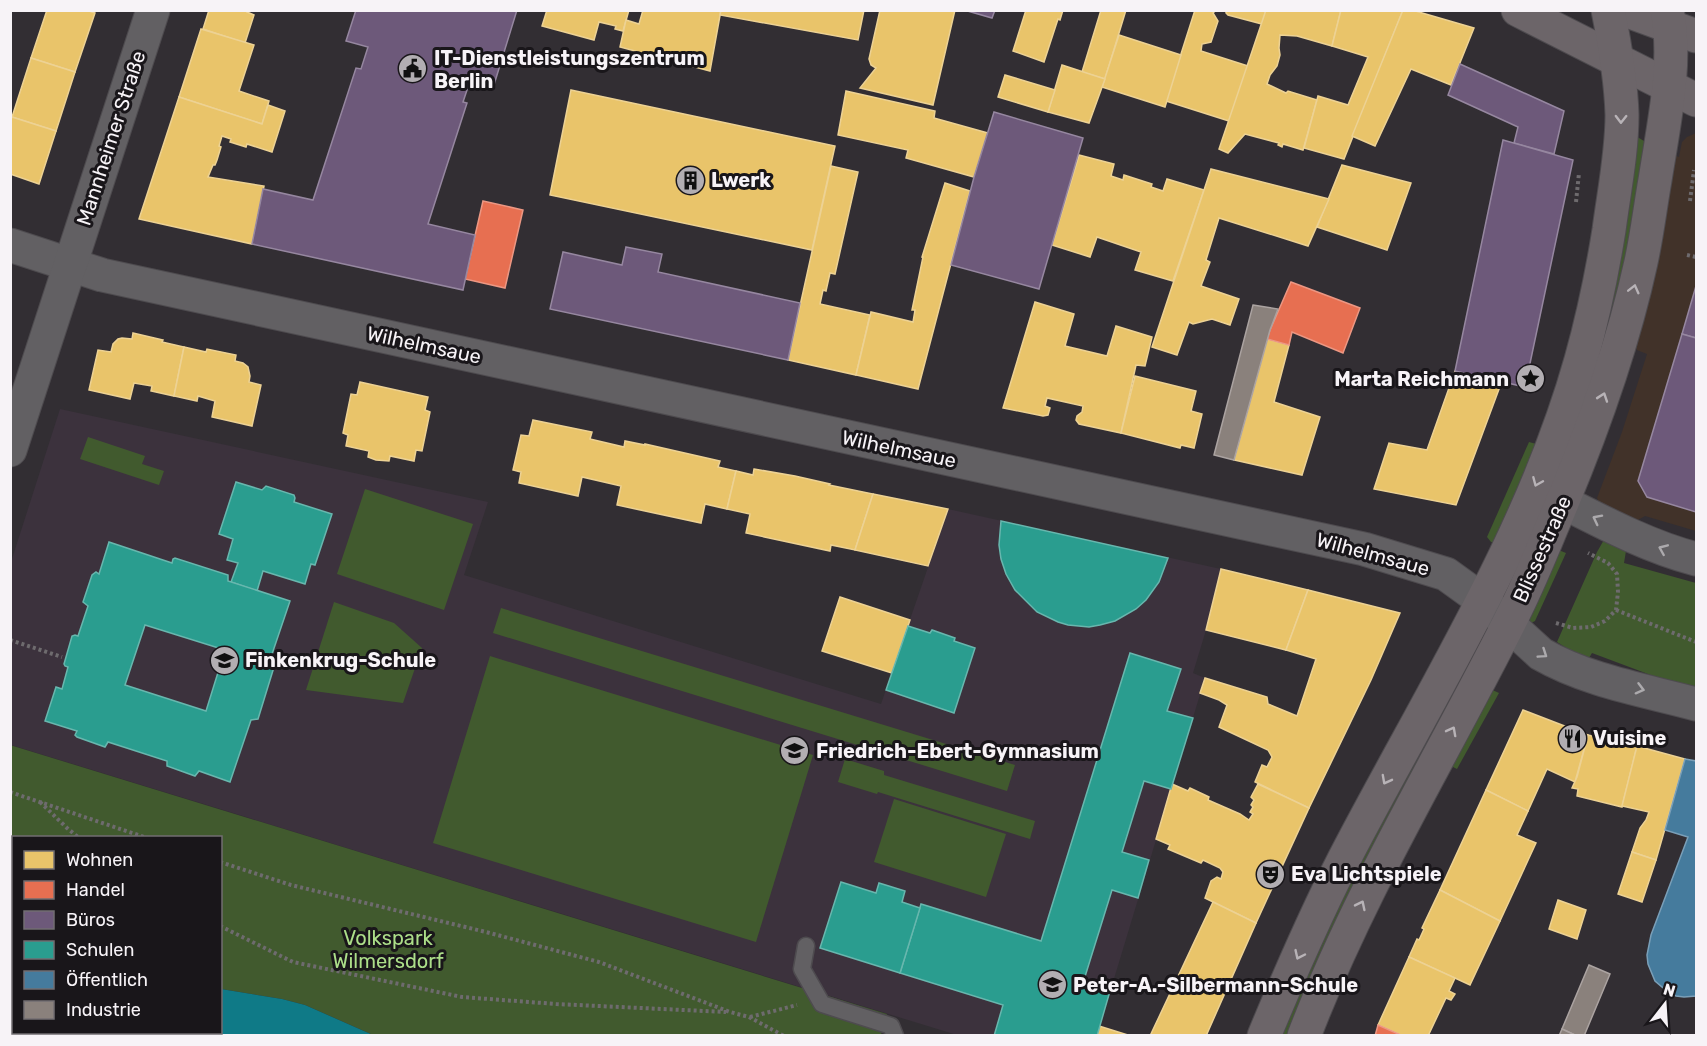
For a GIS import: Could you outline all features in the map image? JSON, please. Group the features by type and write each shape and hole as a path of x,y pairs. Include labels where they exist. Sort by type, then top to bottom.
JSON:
{"main road":[{"path":"1518,10 1683,94"},
{"name":"Blissestraße","path":"1264,1035 1299,953 1339,870 1482,600 1536,486 1555,439 1581,362 1603,267 1614,197 1622,114 1618,61 1608,10"},
{"path":"1625,10 1678,24"},
{"name":"Blissestraße","path":"1304,1035 1322,990 1373,880 1509,625 1585,448 1620,345 1642,261 1663,133 1683,94 1678,24"}],"street":[{"name":"Mannheimer Straße","path":"10,450 153,10"},
{"path":"10,245 70,265"},
{"name":"Wilhelmsaue","path":"70,265 113,278 1364,549 1446,574 1482,600 1541,654 1584,675 1696,704"},
{"path":"1563,502 1610,526 1662,548 1696,559"}],"lane":[{"path":"806,946 802,969 822,1004 891,1026 895,1035"}],"path":[{"path":"1690,201 1694,170"},
{"path":"1576,202 1579,173"},
{"path":"1687,255 1696,257"},
{"path":"1556,623 1573,628 1591,627 1605,621 1616,610 1617,574 1608,563 1588,554"},
{"path":"1616,610 1696,642"},
{"path":"10,640 62,657"},
{"path":"10,792 144,836"},
{"path":"39,801 79,836"},
{"path":"222,863 291,885 599,962 730,1012 749,1017 784,1035"},
{"path":"222,927 293,962 462,997 730,1012"},
{"path":"749,1017 793,1005 822,1004"}],"shaded area":[{"path":"1696,133 1696,531 1645,516 1631,524 1599,502 1597,498 1622,432 1647,354 1637,350 1635,346 1670,154 1679,157 1682,142"},
{"name":"Friedrich-Ebert-Gymnasium","path":"60,409 488,502 464,575 881,704 948,509 1221,569 1193,673 1205,678 1097,1035 957,1035 11,745 11,562"}],"green space":[{"path":"1634,135 1644,141 1642,166 1616,311 1586,384"},
{"path":"88,437 145,456 142,464 164,471 159,485 80,459"},
{"path":"1529,442 1540,445 1494,543 1491,542 1487,537"},
{"path":"365,489 473,524 444,610 337,574"},
{"path":"1605,538 1626,551 1624,563 1696,583 1696,690 1592,653 1589,658 1582,658 1557,642"},
{"path":"1556,549 1566,553 1535,621 1531,623 1526,620"},
{"path":"334,602 394,623 422,648 403,703 306,690"},
{"path":"501,608 1015,765 1007,791 493,633"},
{"path":"490,656 813,755 756,942 433,843"},
{"path":"1456,673 1468,679 1291,1035 1277,1036 1291,998"},
{"path":"1488,688 1499,693 1457,769 1447,764"},
{"name":"Volkspark Wilmersdorf","path":"10,745 887,1014 881,1035 373,1035 305,1005 222,989 222,836 12,836 11,907"},
{"path":"845,759 884,771 884,775 1035,821 1030,839 838,782"},
{"path":"894,799 1006,834 986,897 874,862"}],"water":[{"path":"11,907 12,1034 222,1034 222,989 305,1005 373,1035 11,1035"}],"building: Wohnen":[{"path":"47,10 86,10 95,13 75,72 31,58"},
{"path":"209,10 248,10 247,12 254,15 245,43 203,29"},
{"path":"547,10 629,10 623,31 615,29 616,26 599,22 594,40 542,26"},
{"path":"643,10 721,10 710,71 620,47 626,20 639,24"},
{"path":"721,10 864,10 858,40 720,15"},
{"path":"880,10 955,10 933,105 860,88 876,68 871,65 869,59"},
{"path":"1026,10 1063,10 1044,62 1013,51"},
{"path":"1101,10 1126,10 1105,79 1082,72"},
{"path":"1195,10 1216,10 1213,13 1218,21 1211,42 1202,44 1201,51 1248,66 1229,121 1166,101"},
{"path":"1226,10 1266,10 1262,24 1228,15"},
{"path":"1266,10 1341,10 1332,46 1297,36 1280,35 1280,55 1267,84 1286,93 1288,91 1317,100 1303,150 1283,144 1282,147 1278,145 1279,143 1245,134 1228,153 1219,149"},
{"path":"1341,10 1403,10 1344,159 1304,148 1318,96 1348,105 1368,57 1332,46"},
{"path":"1403,10 1412,10 1474,28 1451,85 1411,69 1375,146 1352,136"},
{"path":"201,29 254,45 239,91 269,101 262,124 179,97"},
{"path":"1119,35 1181,55 1165,107 1102,87"},
{"path":"31,58 75,72 56,131 12,117"},
{"path":"1062,65 1105,79 1089,123 1048,112"},
{"path":"1005,75 1055,90 1048,112 998,97"},
{"name":"Lwerk","path":"571,90 835,146 812,250 550,195"},
{"path":"846,91 935,111 934,118 988,133 974,177 906,158 908,150 838,135"},
{"path":"179,97 262,124 268,105 285,111 272,152 247,144 246,147 230,142 231,139 222,136 217,160 208,177 264,186 252,244 139,219"},
{"path":"12,117 56,131 39,184 10,174 10,122"},
{"path":"1079,155 1114,164 1111,176 1123,180 1124,175 1152,184 1151,187 1163,191 1167,179 1204,190 1173,281 1135,270 1141,252 1097,237 1090,257 1052,245"},
{"path":"1342,165 1411,183 1387,250 1317,227"},
{"path":"831,166 858,172 835,274 830,273 820,304 870,315 856,375 788,360"},
{"path":"1211,169 1329,199 1308,246 1219,218 1206,260 1210,262 1201,286 1239,299 1230,325 1212,319 1193,324 1189,322 1177,355 1152,347"},
{"path":"945,183 970,191 918,389 856,375 871,312 913,322 915,310 912,310 922,257"},
{"path":"1035,302 1074,314 1065,346 1107,356 1116,326 1152,337 1145,366 1136,365 1121,433 1079,424 1076,420 1083,406 1047,398 1045,406 1050,408 1048,415 1003,408"},
{"path":"133,333 184,347 174,396 151,391 152,386 134,383 130,399 89,390 98,350 111,352 113,344 118,339 132,339"},
{"path":"1267,339 1289,345 1274,402 1320,417 1302,475 1234,460"},
{"path":"184,347 236,355 235,361 248,367 249,382 261,385 252,426 212,417 215,401 198,396 197,401 174,396"},
{"path":"1455,371 1502,381 1456,505 1374,489 1389,443 1427,450"},
{"path":"1135,376 1196,391 1191,411 1202,414 1194,448 1181,445 1180,448 1121,433"},
{"path":"360,382 428,397 425,410 430,412 422,451 416,450 414,461 390,456 389,461 376,460 368,457 369,451 346,446 348,435 343,433 351,394 357,395"},
{"path":"533,420 592,432 590,439 624,447 625,441 720,461 718,467 736,471 727,509 705,504 701,523 617,505 621,486 582,477 578,496 519,483 521,472 513,470 521,435 529,436"},
{"path":"754,469 873,494 855,550 831,545 830,551 746,533 750,514 727,509 736,471 753,475"},
{"path":"873,494 948,509 928,566 855,550"},
{"path":"1221,569 1308,590 1286,650 1206,630"},
{"path":"1308,590 1400,613 1371,680 1309,808 1255,782 1262,765 1267,767 1272,757 1268,750 1219,727 1227,705 1200,693 1205,678 1267,697 1268,704 1297,716 1316,659 1286,650"},
{"path":"840,597 910,620 892,673 822,651"},
{"path":"1523,710 1588,735 1575,782 1547,769 1528,811 1486,790"},
{"path":"1588,735 1637,746 1622,807 1577,796 1578,789 1572,788"},
{"path":"1637,746 1685,759 1656,860 1632,852 1640,828 1649,812 1622,806"},
{"path":"1172,784 1188,791 1190,788 1209,797 1208,800 1249,820 1253,814 1250,812 1254,800 1251,797 1258,784 1309,808 1256,923 1205,898 1211,881 1217,877 1221,879 1223,872 1220,868 1203,860 1201,863 1168,849 1170,845 1156,839"},
{"path":"1486,790 1528,811 1517,835 1536,843 1500,921 1440,890"},
{"path":"1632,852 1656,860 1642,902 1618,894"},
{"path":"1440,890 1500,921 1470,985 1409,957 1417,939 1419,940 1424,929 1422,928"},
{"path":"1558,900 1586,910 1577,939 1549,929"},
{"path":"1213,902 1256,923 1206,1036 1150,1036"},
{"path":"1409,957 1455,978 1449,991 1455,994 1451,1000 1446,998 1428,1036 1403,1036 1378,1025"},
{"path":"1099,1026 1131,1036 1097,1036"}],"building: Handel":[{"path":"483,201 523,210 505,288 465,279"},
{"path":"1291,282 1360,308 1343,353 1292,332 1289,345 1267,339"},
{"path":"1378,1025 1403,1036 1375,1036"}],"building: Büros":[{"path":"356,10 517,10 493,88 470,81 463,102 467,103 428,224 475,235 463,290 252,244 263,189 313,200 356,68 361,69 368,47 346,41"},
{"path":"964,10 995,10 992,18"},
{"path":"1460,64 1564,111 1554,154 1514,143 1518,127 1448,95"},
{"path":"994,112 1083,138 1039,289 951,265"},
{"path":"1503,140 1573,160 1525,387 1455,371"},
{"path":"626,247 662,254 658,272 800,303 788,360 550,309 563,252 622,265"},
{"path":"1696,286 1696,338 1682,334"},
{"path":"1682,334 1696,338 1696,512 1647,497 1638,481"}],"building: Schulen":[{"path":"236,482 262,490 266,486 294,495 294,502 332,514 315,565 311,564 305,584 263,571 257,591 231,582 238,563 227,560 233,539 219,534"},
{"path":"1001,521 1168,558 1159,582 1136,609 1115,621 1100,625 1089,627 1068,625 1037,612 1015,590 1001,559 999,545"},
{"path":"109,542 172,563 175,558 228,575 228,581 290,601 269,663 274,667 258,719 251,720 230,782 199,771 195,776 167,766 167,761 108,742 105,747 77,737 75,735 77,731 45,721 56,687 62,689 68,667 64,664 72,636 78,636 88,606 83,602 92,575 96,572 99,574","holes":["145,625 225,650 206,711 125,685"]},
{"path":"908,626 930,633 932,630 975,648 954,713 886,690"},
{"path":"1130,653 1181,669 1167,711 1193,718 1171,789 1144,781 1122,852 1149,860 1138,898 1112,890 1083,983 1110,991 1097,1036 994,1036 1003,1005 900,973 921,904 1041,941"},
{"path":"841,882 876,893 879,883 905,891 902,902 920,908 900,973 820,948"}],"building: Öffentlich":[{"path":"1685,759 1696,761 1696,996 1684,997 1668,992 1655,981 1647,955 1651,935 1688,837 1665,830"}],"building: Industrie":[{"path":"1253,305 1278,309 1270,330 1234,460 1214,455"},
{"path":"1589,965 1610,974 1584,1036 1577,1036 1562,1029"},
{"path":"1562,1029 1577,1036 1559,1036"}],"place":[{"name":"IT-Dienstleistungszentrum Berlin","path":"413,69"},
{"name":"Lwerk","path":"690,180"},
{"name":"Marta Reichmann","path":"1530,379"},
{"name":"Finkenkrug-Schule","path":"224,660"},
{"name":"Vuisine","path":"1572,738"},
{"name":"Friedrich-Ebert-Gymnasium","path":"795,751"},
{"name":"Eva Lichtspiele","path":"1270,874"},
{"name":"Peter-A.-Silbermann-Schule","path":"1052,985"}]}
